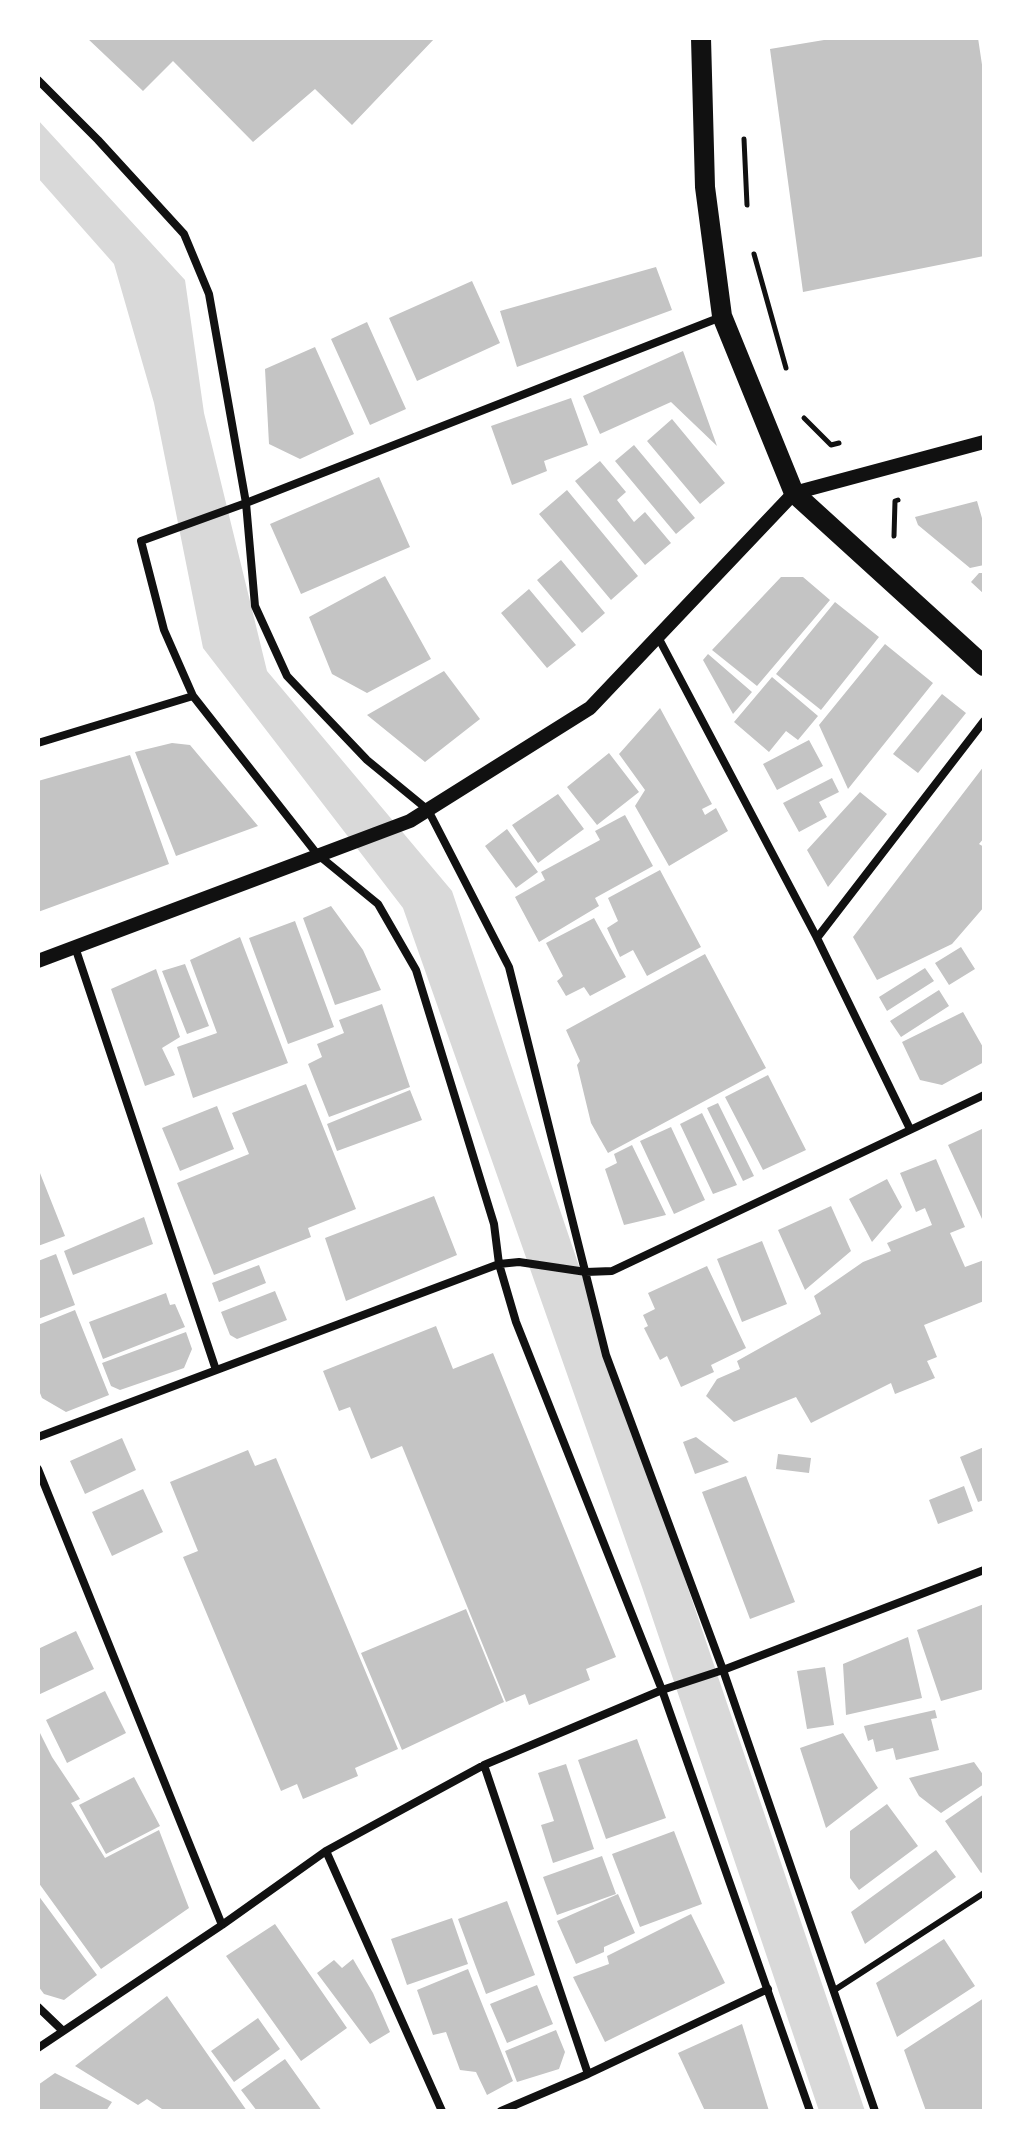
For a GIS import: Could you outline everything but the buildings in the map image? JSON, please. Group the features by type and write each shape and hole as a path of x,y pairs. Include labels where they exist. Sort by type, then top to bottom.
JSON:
{"main road":[{"path":"701,38 705,187 722,316 794,493 984,666"}],"street":[{"path":"38,80 184,234 209,294 246,503 255,606 287,676 367,760 428,810 509,967 606,1355 723,1670 875,2111"},
{"path":"722,316 246,503 141,541 164,630 193,696 317,854 378,904 416,970 494,1224 499,1264 516,1322 662,1690 810,2111"},
{"path":"38,961 410,821 590,708 794,493 984,442"},
{"path":"658,637 817,938 910,1129"},
{"path":"38,743 193,696"},
{"path":"817,938 984,721"},
{"path":"75,947 216,1370"},
{"path":"38,1437 499,1264 519,1262 586,1272 612,1271 984,1095"},
{"path":"38,1469 222,1925"},
{"path":"38,2048 326,1851 484,1765 662,1690 723,1670 984,1570"},
{"path":"484,1765 588,2074"},
{"path":"326,1851 442,2111"},
{"path":"501,2111 588,2074 768,1989"},
{"path":"38,2007 62,2030"}],"lane":[{"path":"833,1991 984,1893"}],"path":[{"path":"743,130 747,207"},
{"path":"753,252 786,369"},
{"path":"798,412 831,445 847,441"},
{"path":"894,540 895,501 909,497"}],"shaded area":[{"path":"38,120 185,280 204,413 267,671 452,891 865,2111 819,2111 642,1587 403,908 203,648 154,403 114,264 38,178"}]}
